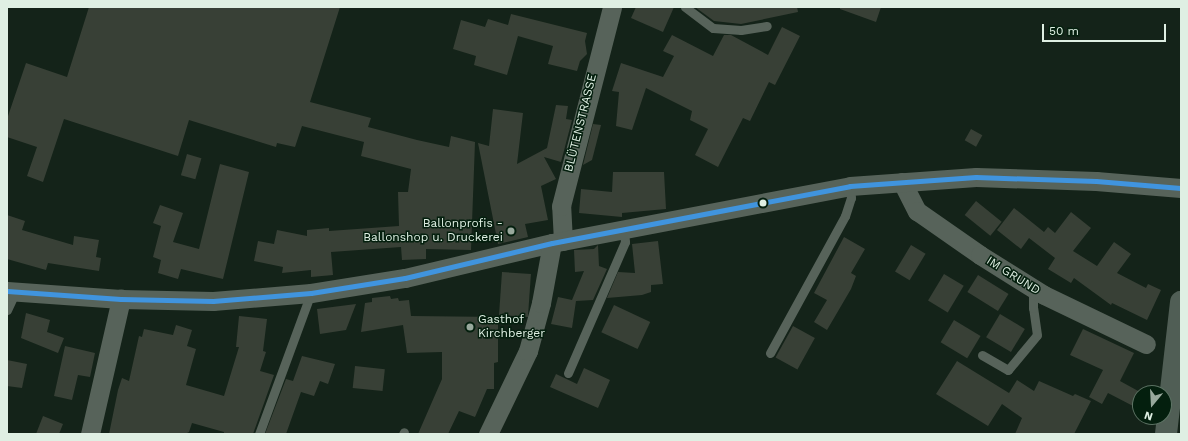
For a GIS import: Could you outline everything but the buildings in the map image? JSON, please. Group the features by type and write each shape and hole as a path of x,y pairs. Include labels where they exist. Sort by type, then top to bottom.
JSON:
{"main road":[{"path":"1166,434 1178,358 1181,302"}],"street":[{"name":"BLÜTENSTRASSE","path":"488,434 528,351 558,242 561,206 608,8"},
{"path":"11,292 121,299 213,301 311,293 405,278 558,242 850,186 976,177 1096,181 1181,188"},
{"name":"IM GRUND","path":"902,182 917,212 1033,288 1146,344"},
{"path":"90,434 121,299"}],"lane":[{"path":"685,7 713,28 741,30 767,26"},
{"path":"770,353 845,216 851,198 850,186"},
{"path":"568,373 625,242 624,230"},
{"path":"982,355 1008,370 1037,335 1033,308 1033,288"},
{"path":"7,310 11,292"},
{"path":"259,434 311,293"}],"transit line":[{"path":"7,291 121,299 213,301 311,293 405,278 552,243 850,186 976,177 1096,181 1181,188"}],"place":[{"name":"Ballonprofis - Ballonshop u. Druckerei","path":"511,231"},
{"name":"Gasthof Kirchberger","path":"470,327"}]}
